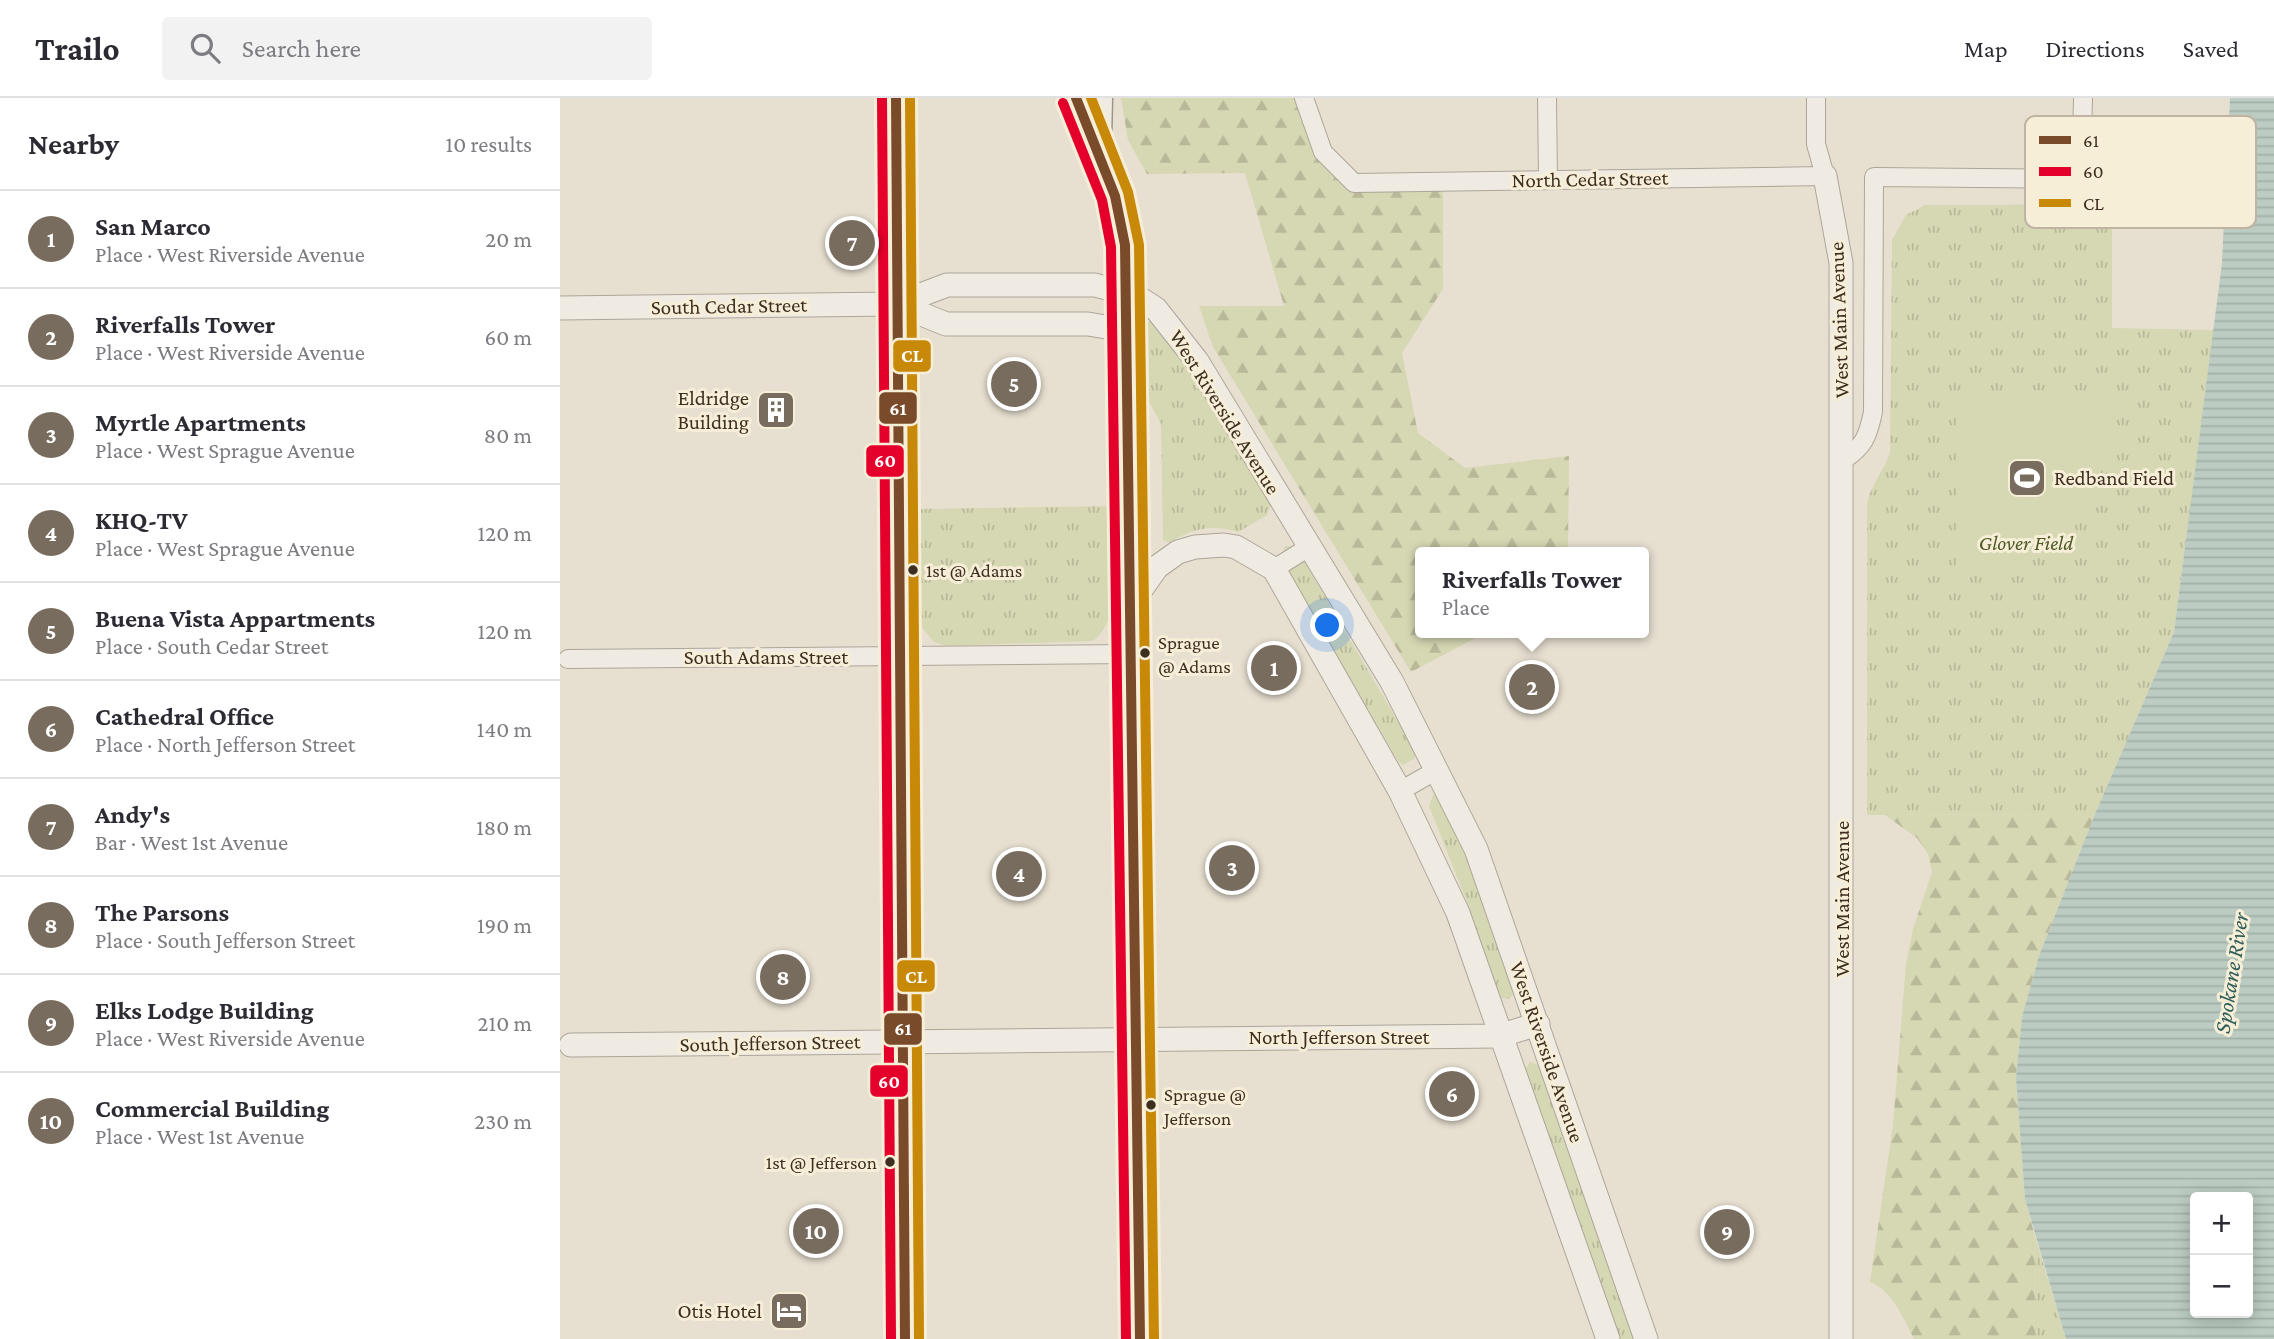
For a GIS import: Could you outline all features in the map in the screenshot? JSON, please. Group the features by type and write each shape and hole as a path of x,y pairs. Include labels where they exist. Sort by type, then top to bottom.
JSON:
{"main road":[{"path":"896,98 905,1339"},
{"path":"1076,98 1115,196 1125,245 1124,330 1137,1039"},
{"path":"1098,149 1099,98"}],"street":[{"name":"North Cedar Street","path":"1304,98 1322,152 1354,183 1548,178 1825,176"},
{"path":"1547,98 1548,178"},
{"name":"West Main Avenue","path":"1816,98 1816,144 1825,176 1841,263 1842,1339"},
{"name":"West Main Avenue","path":"2082,98 2082,116"},
{"name":"West Main Avenue","path":"1843,460 1860,449 1868,437 1873,412 1874,177 2025,178"},
{"name":"South Cedar Street","path":"560,308 897,304 947,285 1074,283 1125,292"},
{"name":"West Riverside Avenue","path":"1125,292 1156,309 1197,360 1392,682 1437,770 1476,849 1646,1339"},
{"name":"South Cedar Street","path":"897,304 946,324 1088,324 1124,330"},
{"path":"1130,612 1144,584 1157,568 1178,552 1195,547 1236,547 1274,569 1309,547"},
{"name":"West Riverside Avenue","path":"1274,569 1400,791 1458,913 1499,1036 1608,1339"},
{"name":"South Adams Street","path":"568,659 1132,654"},
{"path":"1400,791 1437,770"},
{"name":"North Jefferson Street","path":"1137,1039 1499,1036 1538,1024"},
{"path":"1137,1039 1140,1339"},
{"name":"South Jefferson Street","path":"571,1045 1137,1039"}],"green space":[{"path":"1121,98 1296,98 1314,155 1350,187 1375,191 1443,191 1443,289 1402,353 1418,433 1465,468 1569,456 1568,547 1415,547 1415,638 1476,638 1411,672 1213,347 1199,306 1284,306 1245,173 1147,174 1128,140"},
{"name":"Glover Field","path":"2025,204 2025,228 2112,228 2112,328 2214,330 2174,632 2095,814 1867,815 1867,505 1890,452 1892,240 1906,215 1925,205"},
{"path":"1148,322 1153,322 1174,344 1271,503 1267,515 1238,532 1211,528 1194,531 1170,543 1163,540 1161,424 1149,402"},
{"name":"Redband Field","path":"2116,398 2110,446 2101,471 2072,516 2053,535 2008,563 1983,572 1956,576 1956,400"},
{"path":"1112,506 1116,515 1117,547 1114,601 1110,617 1093,641 947,646 934,642 919,624 917,509"},
{"path":"1285,546 1296,547 1415,751 1415,758 1403,765 1398,761 1280,559"},
{"path":"1433,795 1440,795 1469,851 1516,986 1514,994 1508,999 1501,998 1496,991 1469,907 1429,806"},
{"path":"2095,814 2039,956 2022,1017 2016,1078 2025,1199 2034,1233 2035,1339 1914,1339 1891,1298 1870,1282 1893,1125 1906,964 1913,929 1932,872 1928,854 1917,838 1885,815"},
{"path":"1530,1062 1543,1067 1638,1339 1616,1339 1523,1074"},
{"path":"2034,1233 2066,1339 2035,1339"}],"water":[{"name":"Spokane River","path":"2230,98 2274,98 2274,1339 2066,1339 2025,1199 2016,1078 2022,1017 2039,956 2095,814 2174,632 2222,263 2224,228 2256,228 2256,116 2229,116"}],"transit line":[{"name":"60","path":"882,98 891,1339"},
{"name":"61","path":"896,98 905,1339"},
{"name":"CL","path":"910,98 919,1339"},
{"name":"61","path":"1076,98 1115,196 1125,245 1140,1339"},
{"name":"CL","path":"1091,98 1128,192 1139,245 1154,1339"},
{"name":"60","path":"1063,103 1102,200 1111,247 1126,1339"}],"place":[{"name":"Andy's","path":"852,243"},
{"name":"Buena Vista Appartments","path":"1014,384"},
{"name":"Eldridge Building","path":"776,410"},
{"name":"Redband Field","path":"2027,478"},
{"name":"1st @ Adams","path":"913,570"},
{"name":"Sprague @ Adams","path":"1145,653"},
{"name":"San Marco","path":"1274,668"},
{"name":"Riverfalls Tower","path":"1532,687"},
{"name":"Myrtle Apartments","path":"1232,868"},
{"name":"KHQ-TV","path":"1019,874"},
{"name":"The Parsons","path":"783,977"},
{"name":"Cathedral Office","path":"1452,1094"},
{"name":"Sprague @ Jefferson","path":"1151,1105"},
{"name":"1st @ Jefferson","path":"890,1162"},
{"name":"Commercial Building","path":"816,1231"},
{"name":"Elks Lodge Building","path":"1727,1232"},
{"name":"Otis Hotel","path":"789,1311"}]}
